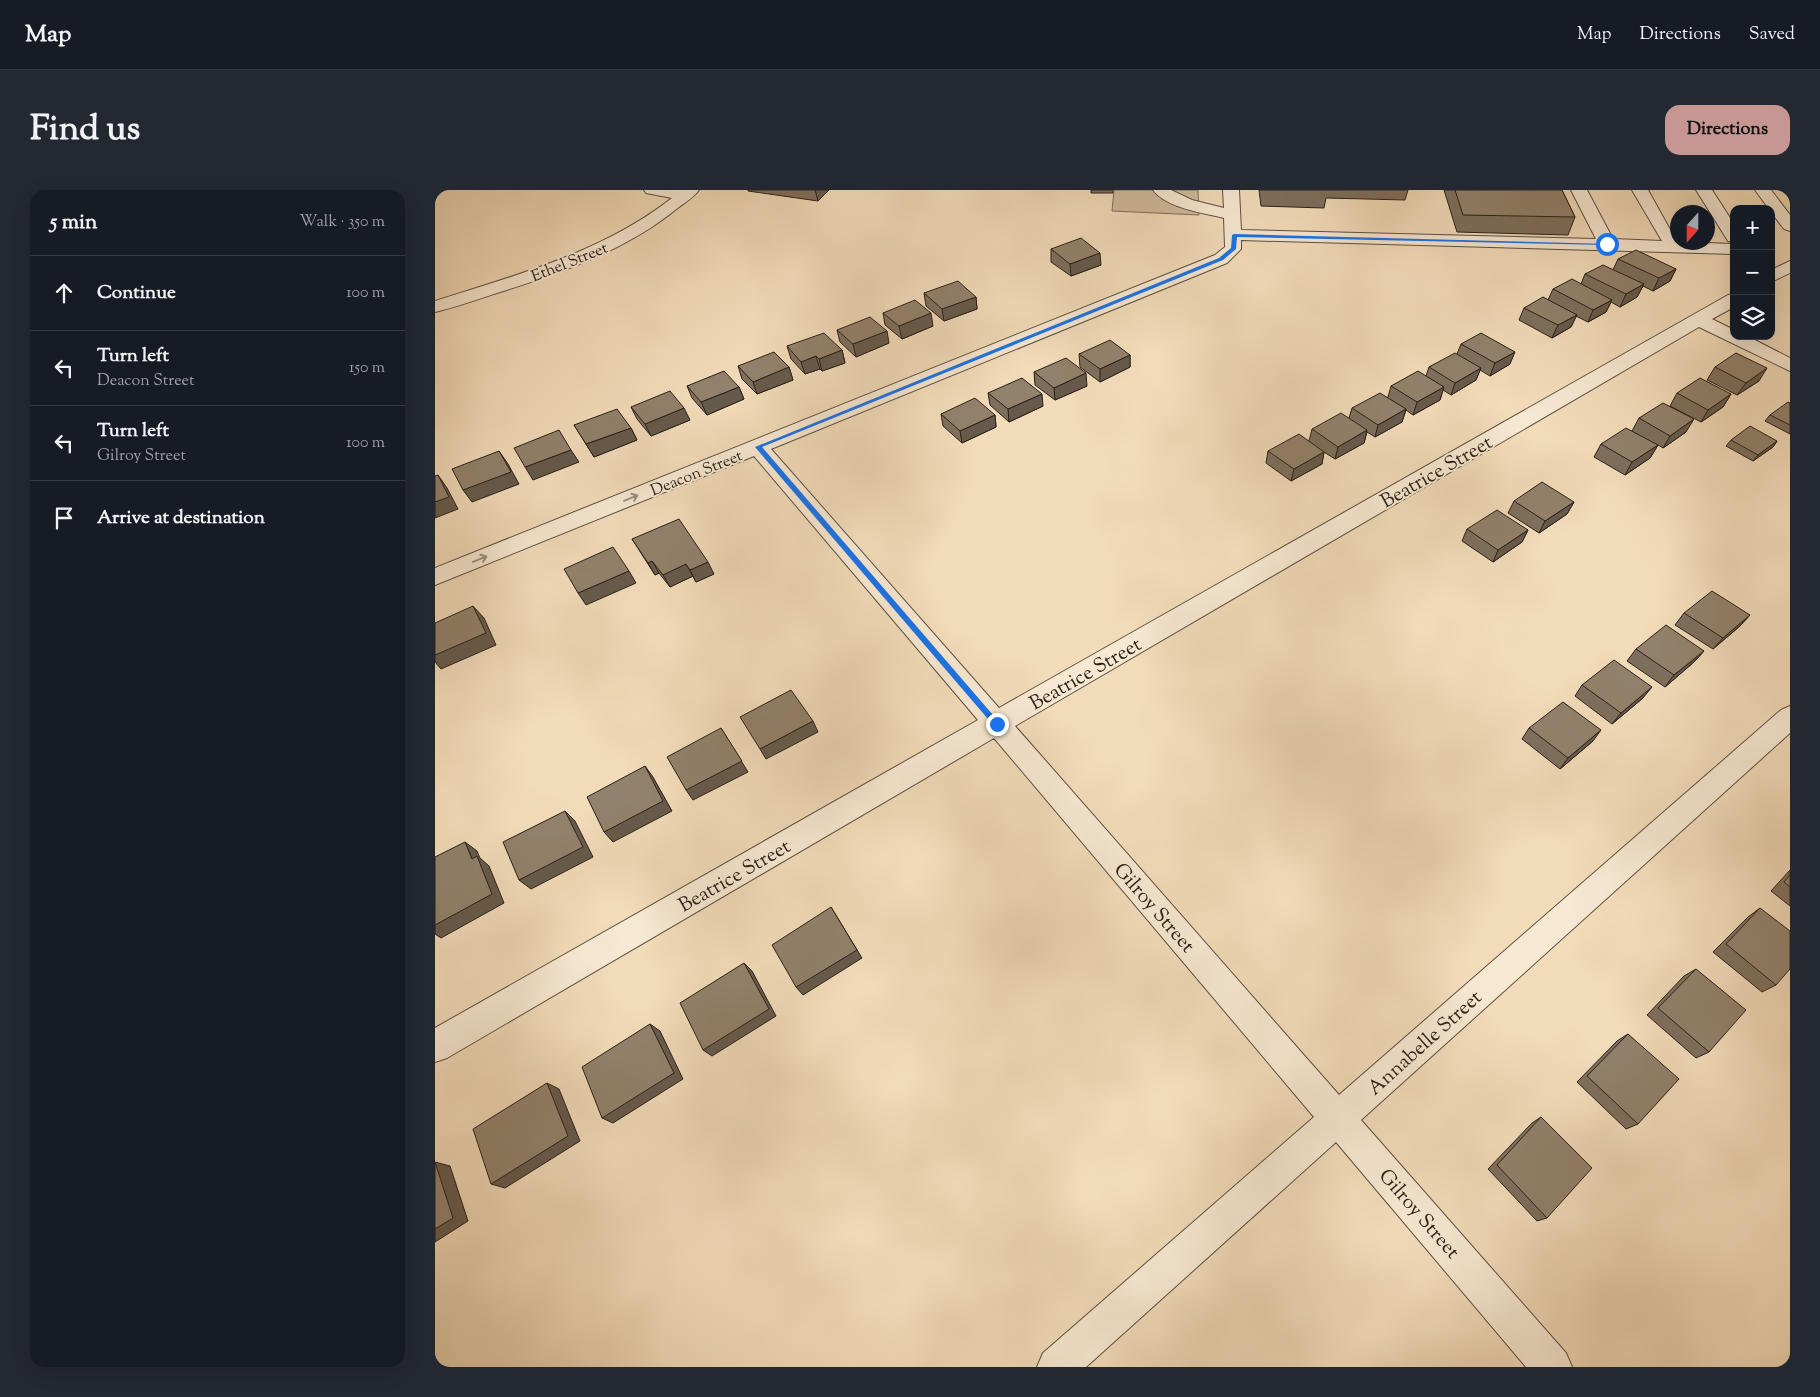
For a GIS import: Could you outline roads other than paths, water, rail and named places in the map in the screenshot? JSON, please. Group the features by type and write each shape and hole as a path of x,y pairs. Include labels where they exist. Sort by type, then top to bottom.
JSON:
{"street":[{"path":"652,190 688,192"},
{"path":"1161,190 1169,196 1188,204 1233,215"},
{"name":"Deacon Street","path":"435,577 1221,259 1233,249 1231,190"},
{"path":"1579,190 1607,244"},
{"path":"1640,190 1670,241"},
{"path":"1704,190 1730,231"},
{"path":"1763,190 1790,226"},
{"name":"Ethel Street","path":"435,307 551,270 600,250 663,214 688,192"},
{"path":"1234,235 1670,246"},
{"path":"1715,248 1730,249"},
{"path":"1775,272 1787,258"},
{"name":"Beatrice Street","path":"435,1046 1730,301"},
{"path":"1698,319 1790,365"},
{"name":"Gilroy Street","path":"758,447 1552,1367"},
{"name":"Annabelle Street","path":"1057,1367 1790,716"}]}
